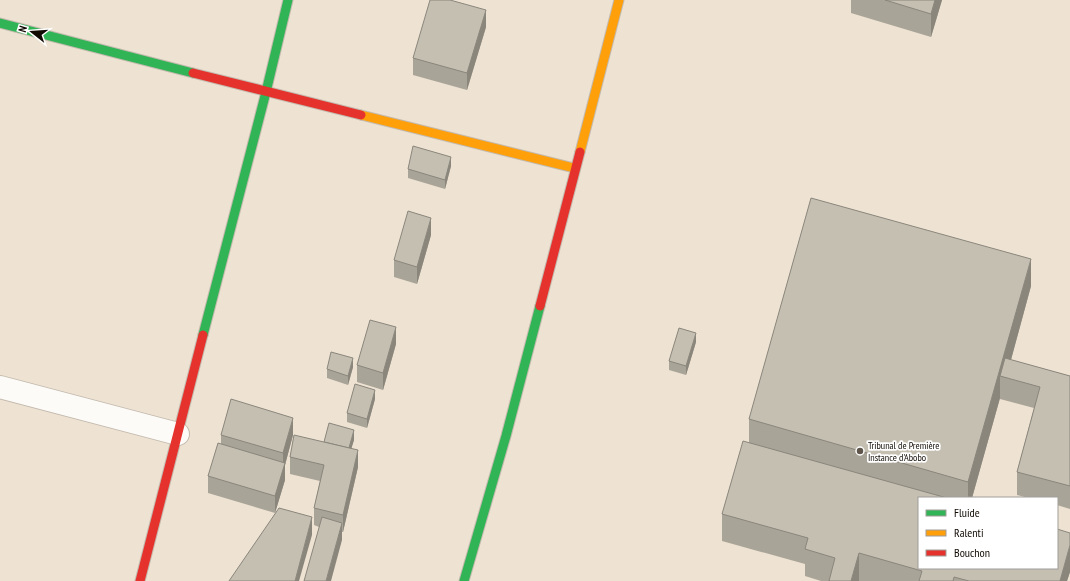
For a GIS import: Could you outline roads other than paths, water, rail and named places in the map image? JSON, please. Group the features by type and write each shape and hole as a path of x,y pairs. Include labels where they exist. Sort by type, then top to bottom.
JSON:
{"street":[{"path":"140,581 266,92 288,0"},
{"path":"464,581 506,436 574,168 619,0"},
{"path":"0,23 266,92 574,168"},
{"path":"0,387 178,434"}],"place":[{"name":"Tribunal de Première Instance d'Abobo","path":"860,451"}]}
